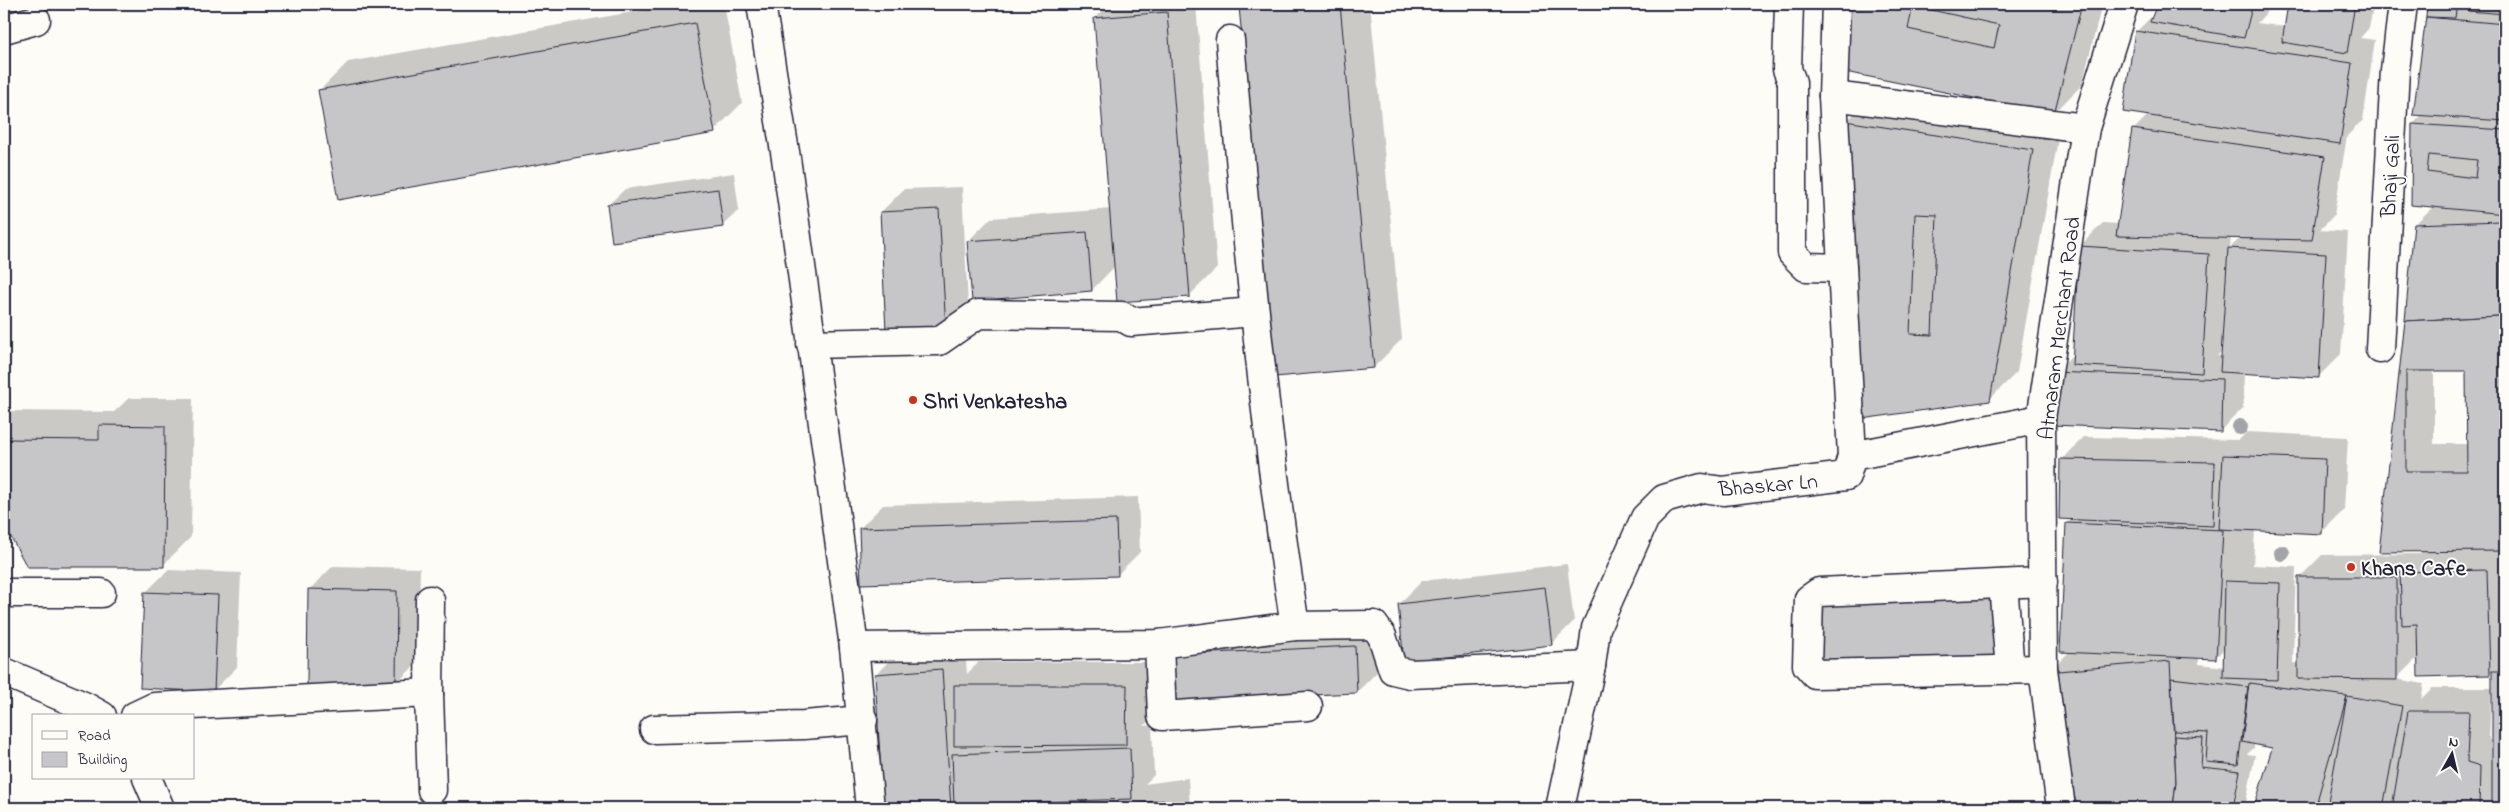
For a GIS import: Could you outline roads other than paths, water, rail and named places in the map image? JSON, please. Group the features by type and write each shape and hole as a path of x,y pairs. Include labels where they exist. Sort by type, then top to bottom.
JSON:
{"street":[{"path":"761,4 786,158 854,646 870,808"},
{"path":"1789,4 1787,69 1792,82 1792,253 1806,267 1842,268"},
{"path":"1836,4 1833,96 1852,456 2041,418"},
{"name":"Atmaram Merchant Road","path":"2062,808 2043,669 2041,418 2085,128 2124,4"},
{"name":"Bhaji Gali","path":"2380,349 2395,70 2403,4"},
{"path":"4,29 36,20"},
{"path":"1230,40 1254,312 1274,489 1295,626"},
{"path":"1833,96 2085,128"},
{"path":"811,344 939,341 978,314 1122,316 1131,322 1254,312"},
{"name":"Bhaskar Ln","path":"1591,666 1596,628 1624,562 1645,518 1664,499 1702,488 1723,490 1846,476 1852,456"},
{"path":"2043,582 1819,592 1809,600 1807,665 1815,674 2043,669"},
{"path":"2003,584 2010,670"},
{"path":"4,592 101,593"},
{"path":"430,600 428,694 432,790"},
{"path":"854,646 1159,644 1295,626 1374,625 1382,636 1393,670 1410,674 1591,666 1560,808"},
{"path":"1159,644 1162,716 1308,706"},
{"path":"4,672 98,714"},
{"path":"139,714 154,707 428,694"},
{"path":"654,729 804,725 862,720"},
{"path":"148,780 160,808"}],"place":[{"name":"Shri Venkatesha","path":"913,400"},
{"name":"Khans Cafe","path":"2351,567"}]}
